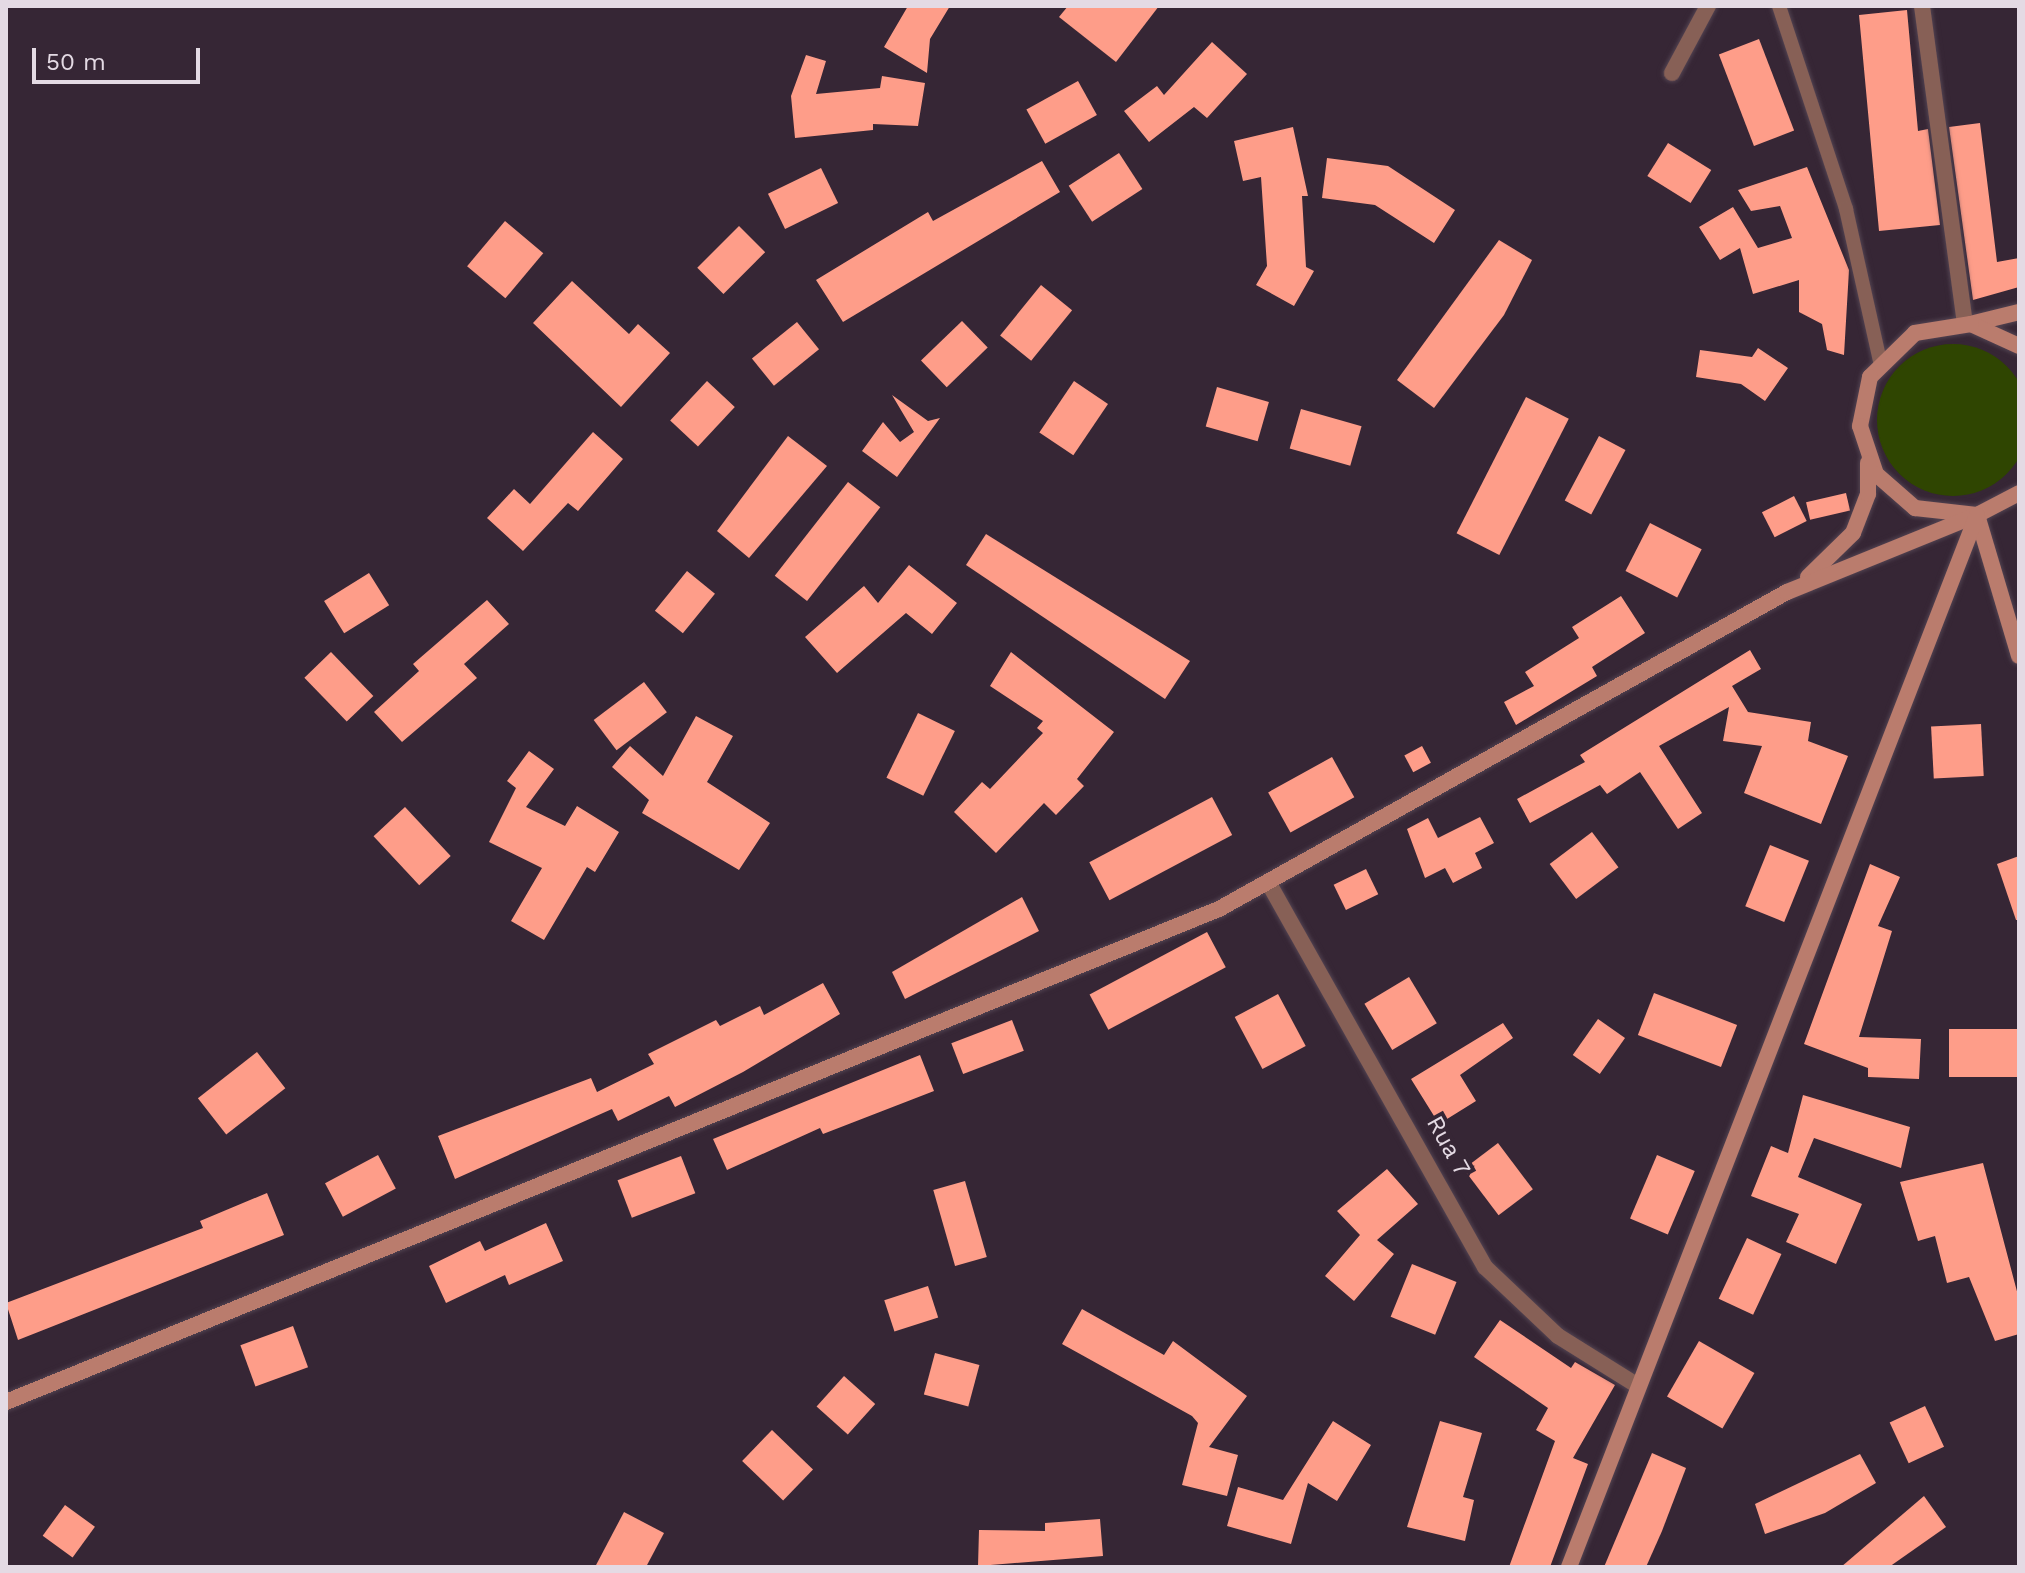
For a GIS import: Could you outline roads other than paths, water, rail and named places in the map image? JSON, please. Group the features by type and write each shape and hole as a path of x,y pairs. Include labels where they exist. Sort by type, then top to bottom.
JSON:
{"main road":[{"path":"1787,592 1853,533 1868,494 1862,400 1880,361 1915,333 2019,312"},
{"path":"1968,324 2019,346"},
{"path":"1867,457 1887,488 1915,508 1977,515"},
{"path":"6,1402 935,1029 1268,882 1787,592 2016,497"},
{"path":"1977,515 2019,656"},
{"path":"1569,1567 1977,515"}],"street":[{"path":"1672,73 1708,6"},
{"path":"1922,6 1968,324"},
{"name":"Rua 7","path":"1268,882 1485,1267 1546,1326 1638,1386"}],"lane":[{"path":"1779,6 1846,209 1880,361"}]}
